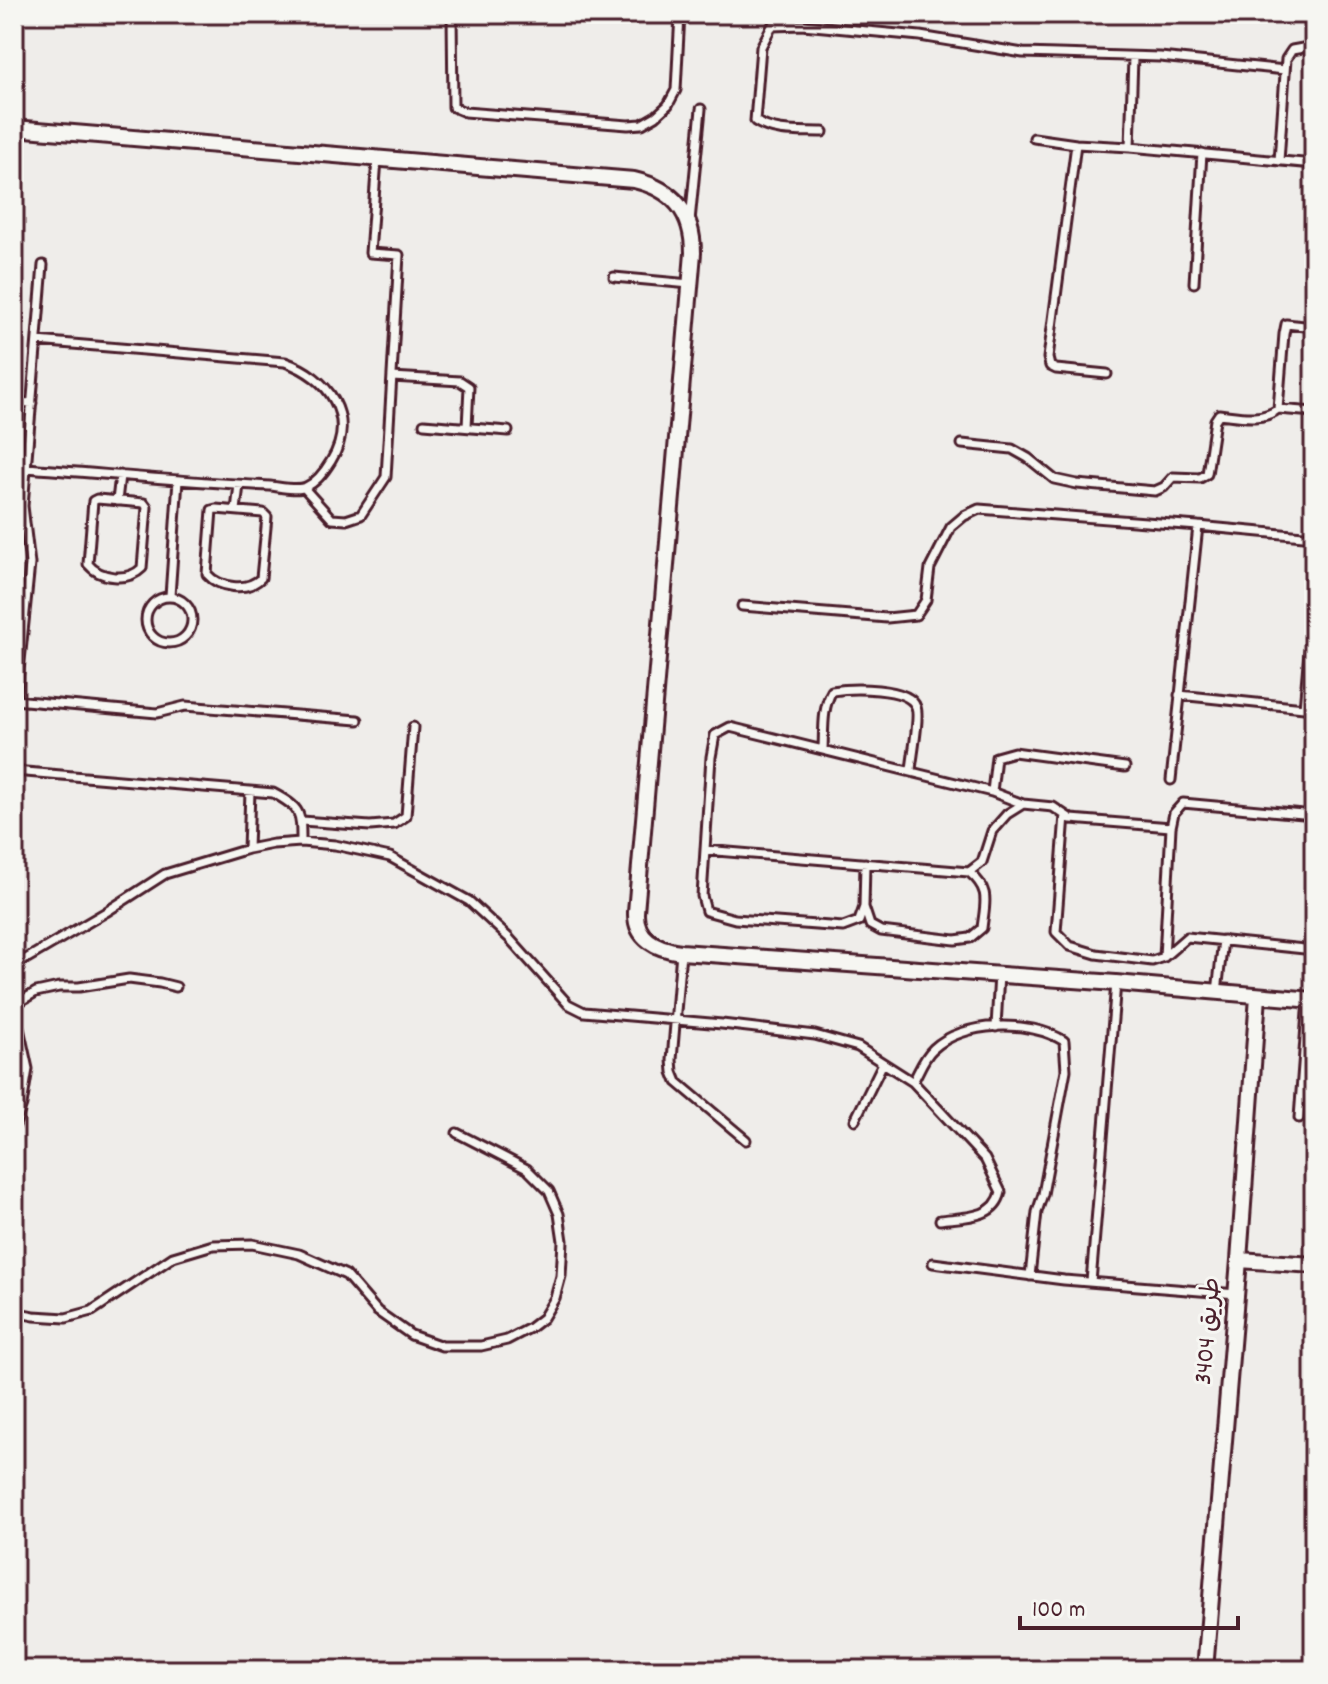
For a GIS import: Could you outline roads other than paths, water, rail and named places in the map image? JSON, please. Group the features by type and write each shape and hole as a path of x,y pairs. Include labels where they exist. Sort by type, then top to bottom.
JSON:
{"street":[{"path":"14,128 634,180 661,190 683,210 693,236 690,284 636,920 641,935 647,940 669,951 1311,1000"},
{"name":"طريق 3404","path":"1205,1670 1237,1294 1258,996"},
{"path":"1239,1260 1314,1265"}],"lane":[{"path":"452,14 453,107 465,112 628,125 642,124 656,116 668,105 676,90 680,14"},
{"path":"823,132 766,128 755,121 761,47 772,26 803,25 920,36 1023,53 1160,57 1285,70"},
{"path":"1279,161 1286,59 1292,50 1314,46"},
{"path":"1130,147 1133,58"},
{"path":"690,223 701,109"},
{"path":"1034,138 1314,164"},
{"path":"1076,144 1048,358 1050,366 1056,369 1107,374"},
{"path":"1194,283 1202,153"},
{"path":"304,488 332,519 346,520 361,515 386,477 399,255 370,253 377,159"},
{"path":"43,265 23,506 30,564 15,700 157,713 185,706 358,720"},
{"path":"614,277 690,284"},
{"path":"1278,409 1286,324 1314,327"},
{"path":"26,468 304,488 323,474 334,457 341,433 340,414 332,394 301,368 285,362 37,341"},
{"path":"392,377 460,381 469,387 467,427"},
{"path":"14,402 32,403"},
{"path":"962,444 1012,449 1054,479 1155,491 1173,477 1200,478 1207,474 1215,420 1219,414 1269,416 1278,409 1314,412"},
{"path":"424,424 508,431"},
{"path":"117,501 120,475"},
{"path":"170,596 178,480"},
{"path":"236,510 239,485"},
{"path":"93,501 117,501 144,503 147,507 142,568 128,577 102,575 88,564 93,501"},
{"path":"742,606 887,618 916,615 926,600 930,568 951,527 979,509 1314,537"},
{"path":"212,510 236,510 263,513 267,517 261,578 247,587 221,584 207,574 212,510"},
{"path":"1171,780 1198,526"},
{"path":"1179,695 1304,708 1314,595"},
{"path":"170,596 184,602 192,614 191,628 182,639 168,643 154,638 146,626 147,611 156,600 170,596"},
{"path":"823,749 824,713 832,691 848,688 901,693 912,699 917,708 911,770"},
{"path":"302,821 370,826 394,824 406,816 413,727"},
{"path":"865,863 864,907 859,921 843,927 735,919 706,911 702,896 715,735 730,727 911,770 992,792 1023,804 1053,807 1071,819 1171,827"},
{"path":"992,792 996,757 1014,752 1125,767"},
{"path":"14,771 273,793 290,802 297,810 302,821 301,842"},
{"path":"248,849 250,791"},
{"path":"1164,957 1171,827 1174,813 1183,803 1314,815"},
{"path":"969,872 982,862 992,831 1007,814 1023,804"},
{"path":"1065,815 1056,932 1070,946 1096,954 1152,961 1164,957 1187,937 1314,950"},
{"path":"14,966 165,874 248,849 301,842 335,845 390,857 469,901 509,938 568,1004 584,1012 815,1035 858,1047 913,1082 985,1159 1001,1192 994,1208 983,1213 940,1220"},
{"path":"705,850 969,872 982,883 985,899 982,928 970,938 955,940 881,931 870,925 864,907"},
{"path":"1217,992 1223,940"},
{"path":"681,952 673,1072 677,1082 746,1140"},
{"path":"996,1027 999,974"},
{"path":"14,1128 22,1105 28,1069 14,1005 36,992 129,979 176,987"},
{"path":"1091,1282 1116,983"},
{"path":"1299,1118 1311,1000"},
{"path":"913,1082 929,1052 957,1033 1018,1027 1054,1035 1064,1041 1066,1070 1061,1105 1037,1212 1030,1276"},
{"path":"855,1120 883,1063"},
{"path":"14,1312 66,1318 92,1311 173,1257 213,1245 252,1244 299,1254 346,1275 377,1311 411,1335 442,1346 481,1346 507,1340 543,1318 555,1298 561,1276 563,1241 559,1214 549,1191 527,1169 457,1133"},
{"path":"933,1263 1030,1276 1237,1294"}]}
